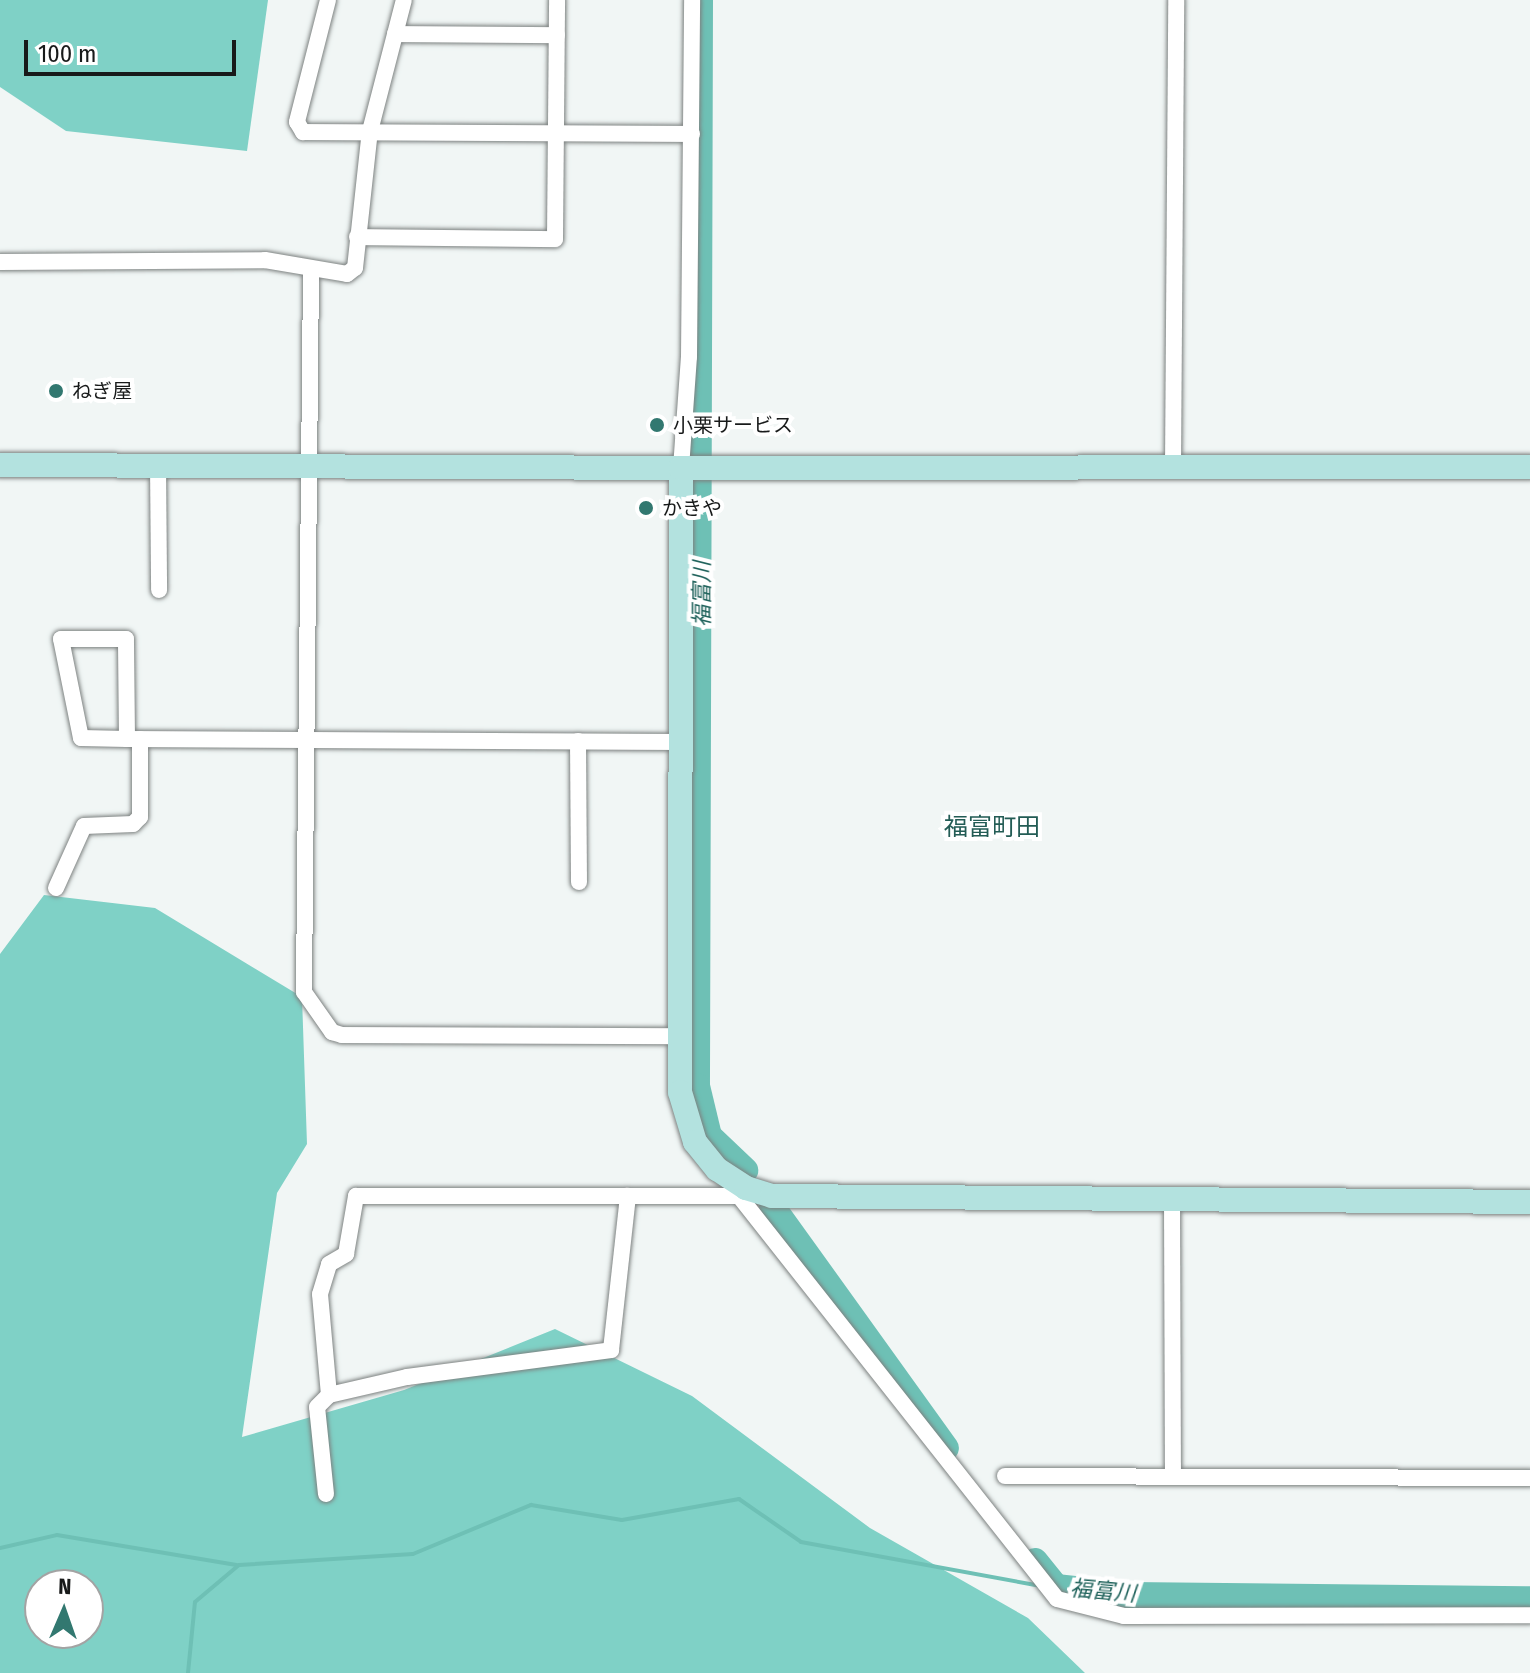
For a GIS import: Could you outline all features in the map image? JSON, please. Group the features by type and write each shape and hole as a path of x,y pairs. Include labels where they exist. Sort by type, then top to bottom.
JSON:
{"street":[{"path":"328,0 297,122 303,132 692,134"},
{"path":"0,262 265,260 347,274 355,268 370,131 404,0"},
{"path":"357,237 555,239 557,0"},
{"path":"692,0 695,468 683,742 680,1092 695,1142 717,1169 742,1192 1043,1586 1081,1608 1124,1616 1530,1615"},
{"path":"1173,467 1176,0"},
{"path":"395,34 557,35"},
{"path":"311,270 304,992 332,1032 681,1036"},
{"path":"158,464 159,590"},
{"path":"0,465 1530,467"},
{"path":"56,888 84,826 133,824 140,817 134,739 126,639 61,639 81,738 134,739 683,742"},
{"path":"578,741 579,882"},
{"path":"329,1395 320,1294 329,1264 346,1254 356,1196 628,1196 742,1192 772,1196 1172,1202 1530,1202"},
{"path":"326,1494 317,1407 329,1395 407,1377 611,1350 628,1196"},
{"path":"1172,1202 1173,1476"},
{"path":"1005,1476 1530,1478"}],"shaded area":[{"path":"0,0 268,0 247,151 66,131 0,87"},
{"path":"44,895 155,908 302,997 307,1144 277,1193 242,1437 404,1390 555,1329 692,1396 870,1528 1028,1618 1085,1673 0,1673 0,954"}],"waterway":[{"name":"福富川","path":"700,0 697,1086 709,1136 745,1170"},
{"name":"福富川","path":"772,1206 946,1448"},
{"path":"188,1673 195,1602 239,1565 413,1554 531,1505 622,1520 739,1499 801,1542 1041,1586"},
{"path":"0,1548 57,1535 237,1565"},
{"name":"福富川","path":"1035,1561 1056,1587 1130,1595 1530,1599"}],"place":[{"name":"ねぎ屋","path":"56,391"},
{"name":"小栗サービス","path":"657,425"},
{"name":"かきや","path":"646,508"}],"district":[{"name":"福富町田","path":"992,828"}]}
